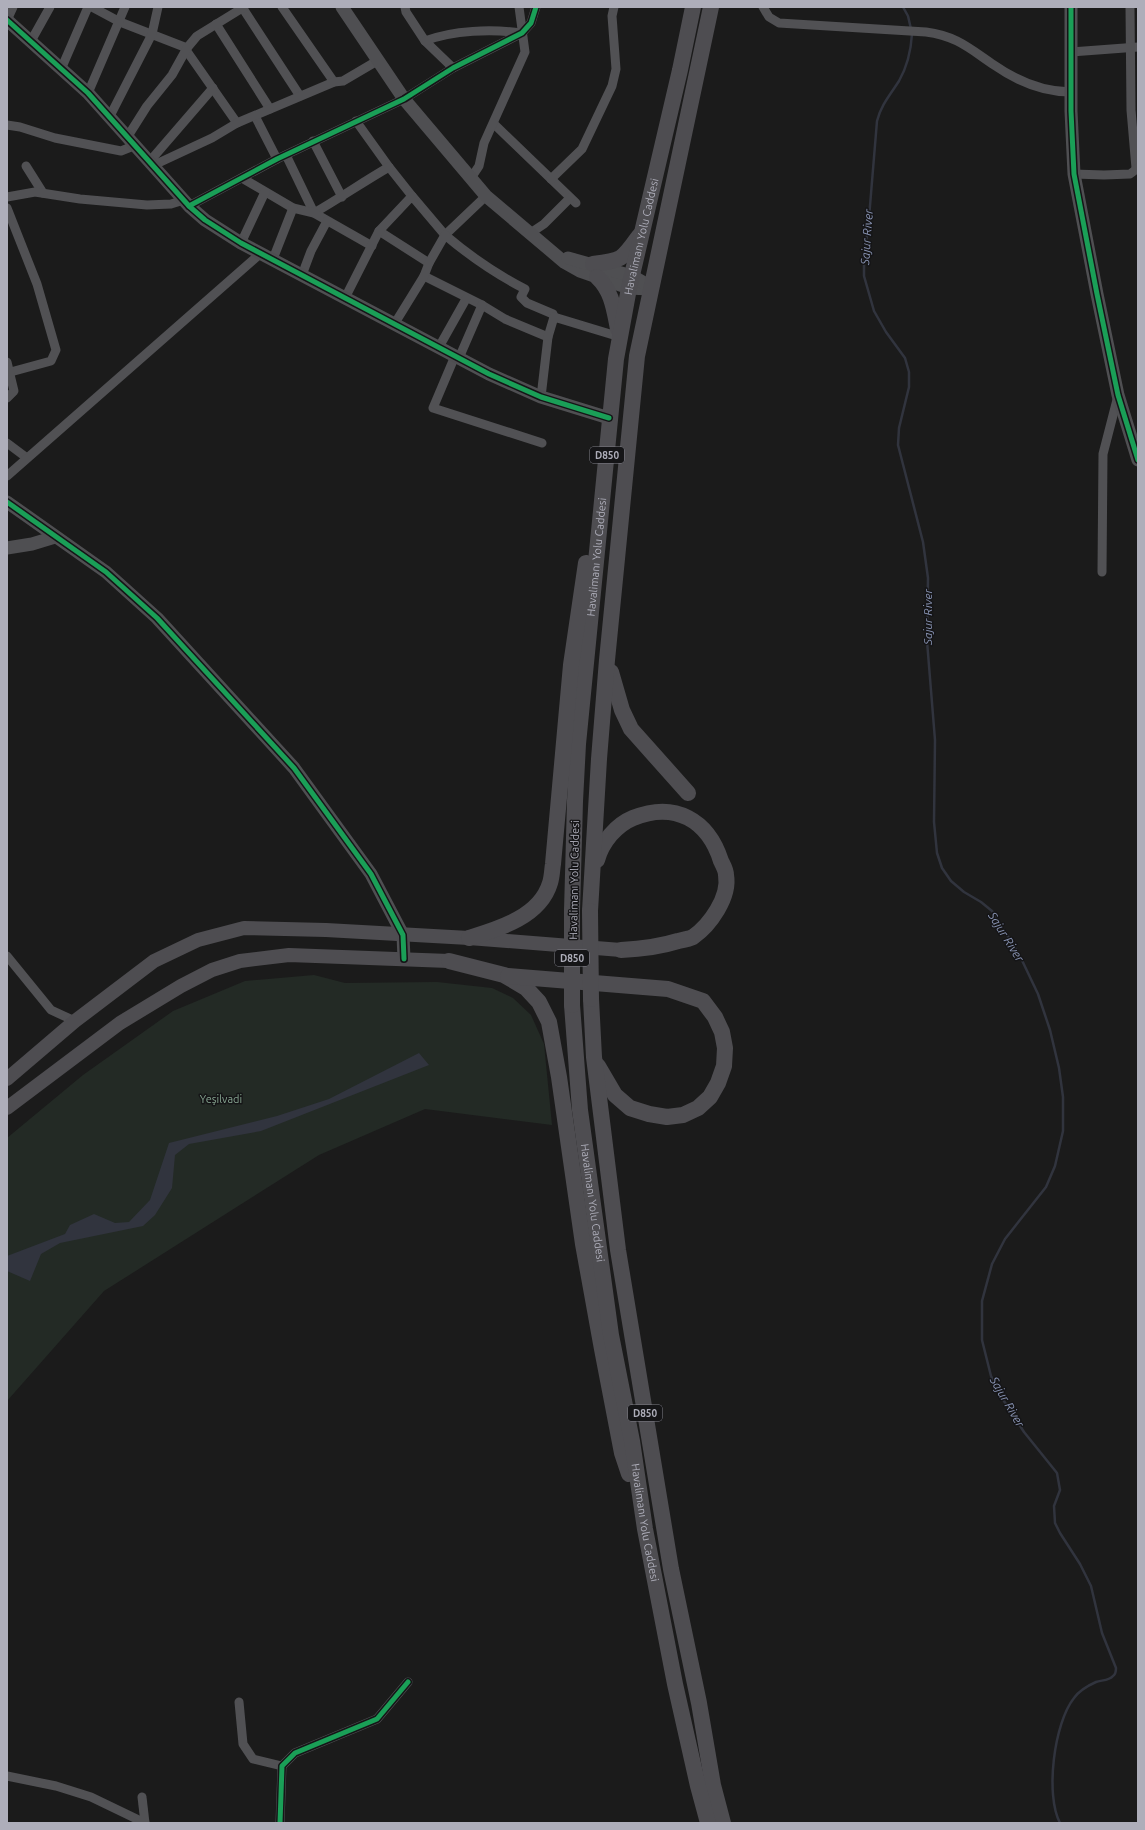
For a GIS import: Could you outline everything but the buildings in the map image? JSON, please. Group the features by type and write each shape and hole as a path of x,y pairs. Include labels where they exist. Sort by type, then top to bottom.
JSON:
{"highway":[{"name":"Havalimanı Yolu Caddesi","path":"693,7 631,282 620,337 609,418 606,472 578,744 572,911 572,1005 580,1110 608,1320 632,1441 645,1529 675,1684 708,1823"},
{"name":"Havalimanı Yolu Caddesi","path":"712,7 637,356 607,660 599,759 590,911 591,999 594,1057 618,1250 670,1561 699,1703 713,1785 723,1823"},
{"path":"620,337 610,294 595,271 623,257 643,230"},
{"path":"469,938 498,929 516,920 533,908 544,895 550,883 554,864 571,664 594,508 606,472"},
{"path":"607,660 622,710 631,729 688,793"},
{"path":"592,879 600,850 612,833 627,820 645,814 660,812 678,814 696,822 708,833 717,847 727,876 723,897 714,917 692,938 658,947 621,950"},
{"path":"449,961 504,975 668,989 703,1001 715,1017 722,1032 725,1048 724,1066 718,1083 710,1097 693,1110 683,1115 667,1118 630,1108 615,1094 594,1057"},
{"path":"504,975 526,988 539,1002 549,1022 559,1077 583,1244 602,1349 622,1453 645,1529"}],"main road":[{"path":"7,1078 75,1021 154,961 198,940 244,928 326,930 469,938 621,950"},
{"path":"7,1108 120,1023 181,986 212,970 240,961 289,955 449,961"}],"street":[{"path":"13,7 7,20 88,92 187,203 205,220 241,243 489,374 541,397 609,418"},
{"path":"31,41 50,7"},
{"path":"62,68 88,7"},
{"path":"92,7 120,22 187,49 237,123"},
{"path":"88,92 126,7"},
{"path":"110,116 152,34 158,7"},
{"path":"7,125 20,127 55,138 121,151 132,141 147,106 172,75 187,49 197,36 243,7 300,96"},
{"path":"282,7 334,82"},
{"path":"342,7 404,99 486,196 552,253 595,271 651,288"},
{"path":"405,7 406,12 425,41 453,68"},
{"path":"471,178 478,166 484,143 494,124 525,52 519,7"},
{"path":"7,197 35,192 96,201 147,205 187,203 242,178 277,158 404,99 453,68 522,33 531,22 536,7"},
{"path":"551,179 582,149 612,86 616,69 612,16 614,7"},
{"path":"763,7 769,17 779,23 926,32 945,35 961,42 1004,72 1034,86 1051,91 1071,92"},
{"path":"1070,7 1074,174 1118,395 1138,460"},
{"path":"1074,174 1130,174 1137,168 1131,110 1134,47 1130,7"},
{"path":"216,24 270,110"},
{"path":"425,41 441,35 506,31 522,33"},
{"path":"1072,52 1134,47"},
{"path":"152,163 212,138 237,123 334,82 343,81 377,61"},
{"path":"152,163 213,88"},
{"path":"255,116 277,158"},
{"path":"356,121 412,196 445,235 471,258 493,273 525,289 521,297 527,303 553,314 554,317 620,337"},
{"path":"494,124 573,200 544,224 529,234"},
{"path":"313,141 342,197"},
{"path":"286,155 314,212"},
{"path":"26,166 43,193"},
{"path":"314,212 342,197 358,185 389,167"},
{"path":"242,178 292,208 314,212 372,246"},
{"path":"241,243 265,192"},
{"path":"345,298 379,231 412,196"},
{"path":"395,323 424,276 429,263 445,235 486,196"},
{"path":"7,208 37,284 56,350 51,361 8,373"},
{"path":"8,474 267,256 292,208"},
{"path":"302,275 311,251 327,221"},
{"path":"379,231 429,263"},
{"path":"424,276 466,299 482,305 505,320 548,337"},
{"path":"439,347 466,299"},
{"path":"482,305 433,408 542,443"},
{"path":"541,397 548,337 554,317"},
{"path":"7,362 8,373 14,391 7,398"},
{"path":"1102,572 1103,454 1118,395"},
{"path":"7,443 27,458"},
{"path":"7,502 106,572 157,618 294,768 371,874 403,935 404,959"},
{"path":"7,548 32,544 55,537"},
{"path":"7,956 51,1010 75,1021"},
{"path":"280,1823 282,1766 295,1753 377,1719 408,1682"},
{"path":"239,1702 243,1744 253,1759 282,1766"},
{"path":"7,1776 56,1786 91,1797 145,1823"},
{"path":"142,1797 145,1823"}],"green space":[{"name":"Yeşilvadi","path":"314,975 345,983 437,982 492,988 513,998 531,1015 544,1044 552,1125 425,1109 319,1155 104,1291 7,1401 7,1138 83,1075 173,1011 245,981"}],"shaded area":[{"path":"419,1053 429,1065 261,1131 189,1144 175,1155 172,1188 155,1215 143,1226 60,1243 41,1254 30,1281 7,1271 7,1256 65,1234 70,1225 94,1214 115,1223 129,1222 150,1200 169,1143 277,1116 329,1099"}],"waterway":[{"name":"Sajur River","path":"903,7 908,16 911,29"},
{"name":"Sajur River","path":"912,34 910,52 904,70 899,81 883,105 877,121 868,230 864,252 864,276 874,311 886,332 905,358 909,372 909,387 899,428 898,445 923,542 928,578 927,641 935,740 934,822 937,853 942,868 951,881 964,892 981,902 992,911 1019,954 1038,994 1050,1030 1059,1068 1063,1097 1063,1131 1055,1166 1046,1187 1005,1239 992,1264 982,1301 982,1340 991,1376 1002,1398 1024,1432 1057,1473 1060,1490 1054,1506 1055,1523 1080,1564 1091,1586 1102,1633 1116,1668 1115,1673 1111,1678 1098,1681 1078,1693 1067,1709 1061,1724 1054,1759 1053,1778 1055,1811 1060,1823"}],"cycle path":[{"path":"189,206 277,159 404,99 453,68 522,33 531,23 536,7"},
{"path":"1071,7 1071,111 1074,174 1118,395 1138,460"},
{"path":"7,20 88,93 189,206 205,220 241,243 489,374 541,397 609,418"},
{"path":"7,502 106,572 157,618 294,768 371,874 403,935 404,959"},
{"path":"280,1823 282,1766 295,1753 377,1719 408,1682"}]}
